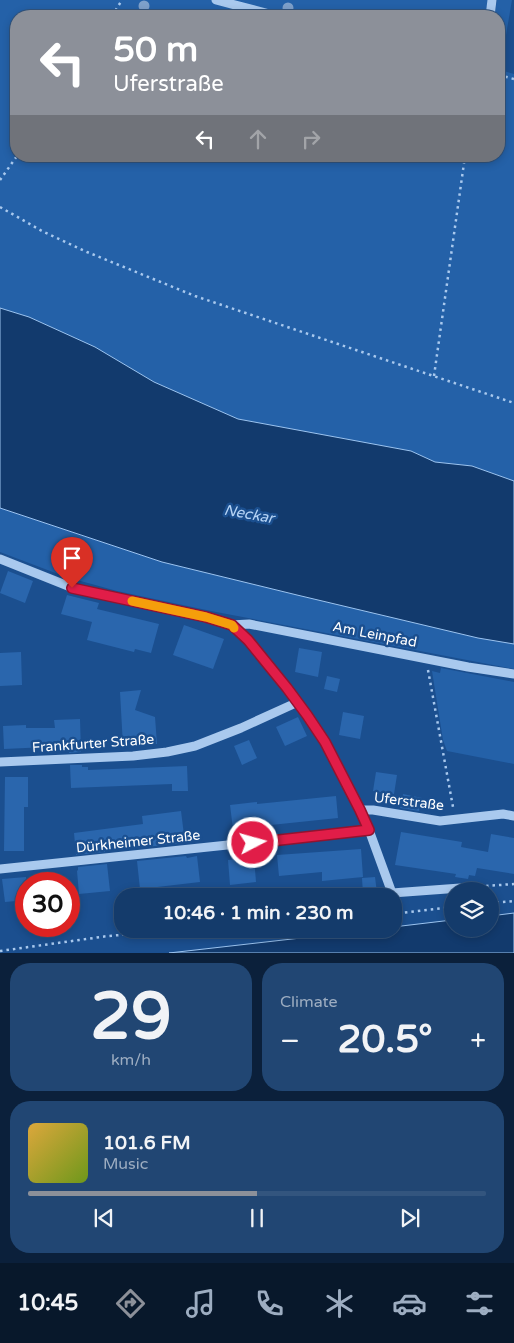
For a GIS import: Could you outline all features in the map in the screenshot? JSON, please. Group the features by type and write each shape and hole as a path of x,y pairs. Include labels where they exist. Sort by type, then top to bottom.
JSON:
{"street":[{"path":"216,0 254,10"},
{"name":"Uferstraße","path":"0,559 72,588 206,617 232,625 248,640 298,702 325,742 369,830 392,893 444,889"},
{"name":"Am Leinpfad","path":"232,625 249,624 514,674"},
{"name":"Frankfurter Straße","path":"0,762 133,756 176,750 195,746 241,728 298,702"},
{"name":"Uferstraße","path":"360,810 373,810 440,821 503,814 514,816"},
{"name":"Dürkheimer Straße","path":"0,869 369,830"}],"path":[{"path":"0,180 13,162"},
{"path":"434,376 464,162"},
{"path":"0,207 42,231 87,252 195,296 514,402"},
{"path":"428,659 428,672 455,819"},
{"path":"499,885 514,884"},
{"path":"499,902 514,901"},
{"path":"402,913 444,908"},
{"path":"0,951 114,936"}],"shaded area":[{"path":"0,0 488,0 486,10 10,10 10,162 505,162 505,71 514,74 514,481 472,466 435,462 411,451 238,419 154,382 95,347 29,317 0,308"},
{"path":"497,0 512,0 505,41 505,10 495,10"},
{"path":"0,508 162,562 478,638 514,644 514,669 211,611 117,591 66,577 0,552"},
{"path":"441,668 514,682 514,764 447,751 443,740 432,671 440,673"}],"water":[{"name":"Neckar","path":"0,308 29,317 95,347 154,382 238,419 411,451 435,462 472,466 514,481 514,644 478,638 162,562 0,508"},
{"path":"514,913 514,953 169,953 301,938 402,938 402,926 444,921 444,937 499,937 499,915"}],"building":[{"path":"8,571 33,581 25,603 0,593"},
{"path":"67,595 99,603 97,609 159,624 151,653 135,649 134,652 87,640 92,622 61,614"},
{"path":"184,625 224,639 213,669 173,655"},
{"path":"299,648 322,652 318,677 295,672"},
{"path":"21,652 22,685 0,686 0,653"},
{"path":"327,676 340,679 337,692 324,689"},
{"path":"141,690 135,710 155,717 157,744 123,746 120,692"},
{"path":"343,712 364,716 360,739 339,735"},
{"path":"298,717 307,736 285,746 276,727"},
{"path":"80,719 81,752 69,753 69,746 4,749 3,726 26,725 26,728 55,728 54,720"},
{"path":"249,740 257,758 242,765 234,746"},
{"path":"70,765 82,765 82,767 88,767 88,770 187,766 188,791 172,791 172,784 71,788"},
{"path":"376,772 397,775 394,794 373,791"},
{"path":"5,777 28,777 28,807 24,807 24,851 4,851"},
{"path":"403,794 422,798 419,811 400,808"},
{"path":"336,796 338,818 233,829 230,805"},
{"path":"181,811 185,843 135,848 135,846 76,855 74,833 143,824 142,816"},
{"path":"401,832 462,842 461,847 488,852 491,834 514,838 514,874 477,868 475,876 469,875 468,879 455,877 456,874 395,865"},
{"path":"361,849 363,877 322,881 322,872 279,876 277,855"},
{"path":"197,856 200,882 140,888 137,861"},
{"path":"254,857 256,882 230,885 228,860"},
{"path":"107,864 110,891 80,894 80,872 77,872 78,867"},
{"path":"375,877 376,888 363,888 362,878"},
{"path":"15,878 15,901 5,902 2,879"}],"slow traffic":[{"path":"132,601 206,617 232,625 234,628"}],"route":[{"path":"72,588 206,617 232,625 248,640 298,702 325,742 369,830 253,843"}]}
